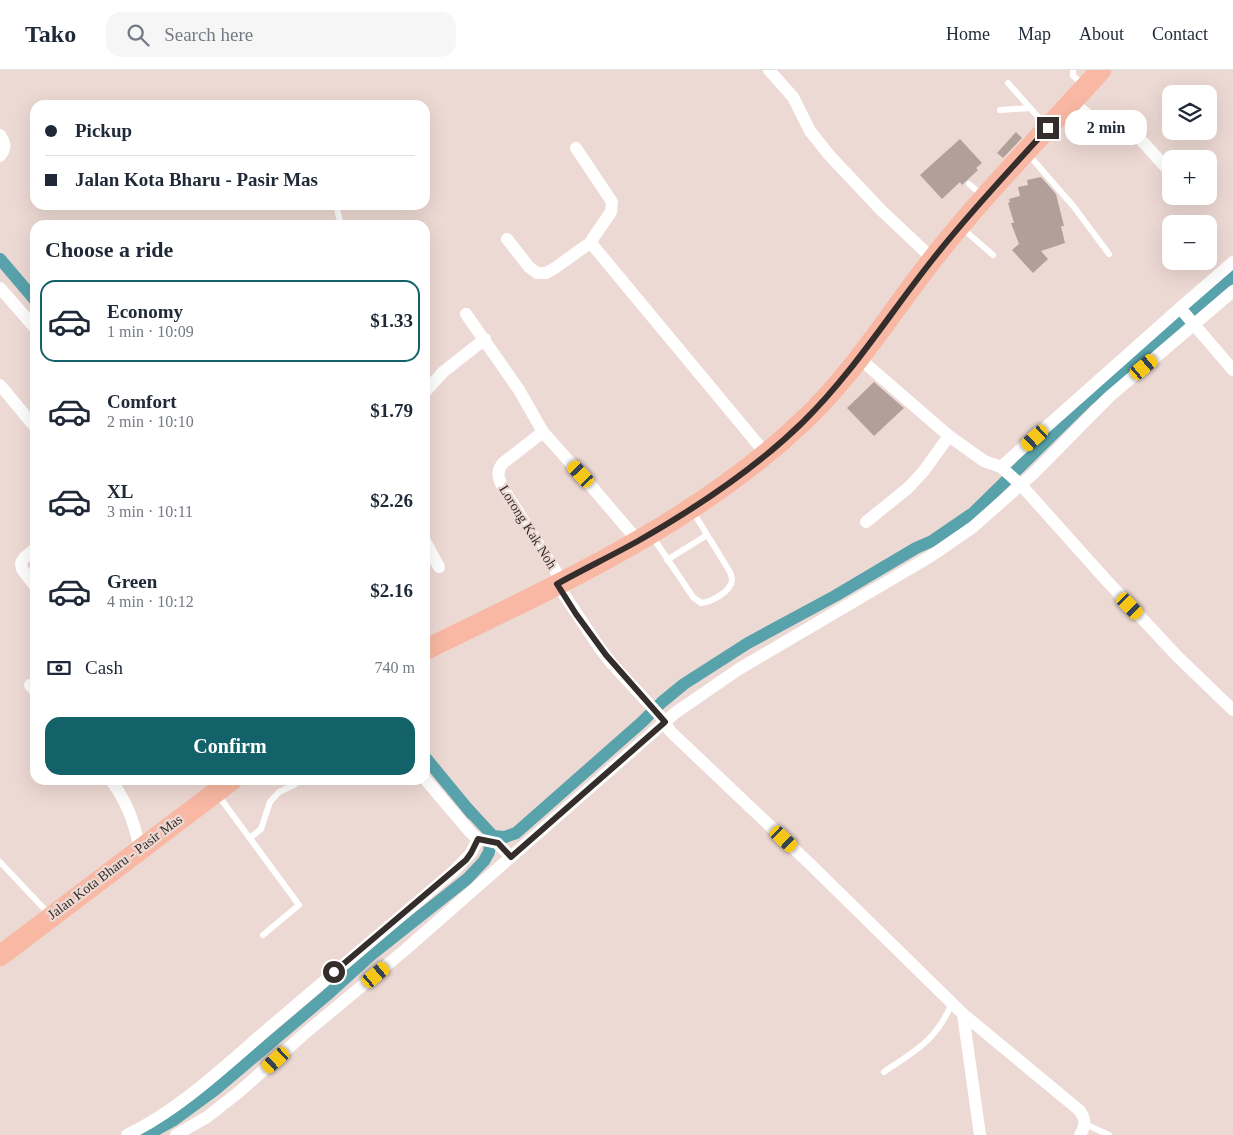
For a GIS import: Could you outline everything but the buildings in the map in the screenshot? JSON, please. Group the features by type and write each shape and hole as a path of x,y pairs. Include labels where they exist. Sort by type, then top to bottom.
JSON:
{"highway":[{"path":"430,647 644,537 733,480 766,454 802,422 835,388 859,358 960,226 976,191 1026,153 1101,70"},
{"name":"Jalan Kota Bharu - Pasir Mas","path":"0,956 224,786"}],"street":[{"path":"769,70 793,97 810,131 830,156 881,210 933,259"},
{"path":"1079,94 1106,130 1127,128 1162,163"},
{"path":"0,135 5,144 5,149 0,156"},
{"path":"507,239 529,267 537,273 546,273 555,268 591,242 611,212 612,202 576,148"},
{"path":"591,242 766,454"},
{"path":"1002,468 1233,262"},
{"path":"0,288 30,322"},
{"path":"176,1135 203,1121 228,1101 303,1035 405,950 505,850 663,719 739,669 953,542 1001,504 1019,483 1110,397 1233,291"},
{"path":"1181,309 1233,370"},
{"path":"466,314 524,398 543,432 592,487 644,537"},
{"path":"430,386 443,372 484,339"},
{"path":"859,358 949,436 984,461 1002,468 1019,483 1177,656 1233,710"},
{"path":"0,385 30,421"},
{"name":"Lorong Kak Noh","path":"543,432 503,463 499,468 498,474 499,481 504,490 560,582"},
{"path":"866,522 908,488 923,472 949,436"},
{"path":"430,550 439,567"},
{"path":"30,553 21,563 22,569 30,579"},
{"path":"560,582 603,652 652,706 670,731 809,863 963,1014 1079,1110 1084,1119 1083,1130"},
{"path":"114,785 131,814 140,848"},
{"path":"430,785 478,839 505,850"},
{"path":"127,1135 164,1113 225,1066 454,870 471,853 478,839"},
{"path":"963,1014 980,1135"}],"lane":[{"path":"1073,70 1079,94"},
{"path":"1008,83 1048,128"},
{"path":"1000,110 1030,108"},
{"path":"1026,153 1056,184 1109,254"},
{"path":"960,226 993,255"},
{"path":"644,537 667,560 693,598 701,603 709,602 728,589 732,580 730,572 691,508"},
{"path":"667,560 708,535"},
{"path":"250,838 261,829 270,802 279,792 294,785"},
{"path":"224,786 250,838 299,905 262,935"},
{"path":"0,862 51,916"},
{"path":"884,1072 922,1046 936,1033 952,1003"},
{"path":"1083,1130 1109,1135"}],"waterway":[{"path":"0,259 30,294"},
{"path":"467,808 493,836 505,837 516,833 684,684 748,643 835,596 916,548 932,541 973,513 1087,401 1233,276"},
{"path":"430,763 472,814"},
{"path":"147,1135 174,1120 215,1090 371,955 467,879 484,861 489,852 490,844"}],"route":[{"path":"334,972 466,860 478,839 498,843 511,857 665,722 612,664 557,584 638,541 691,508 733,480 802,422 835,388 960,226 1048,128"}]}
